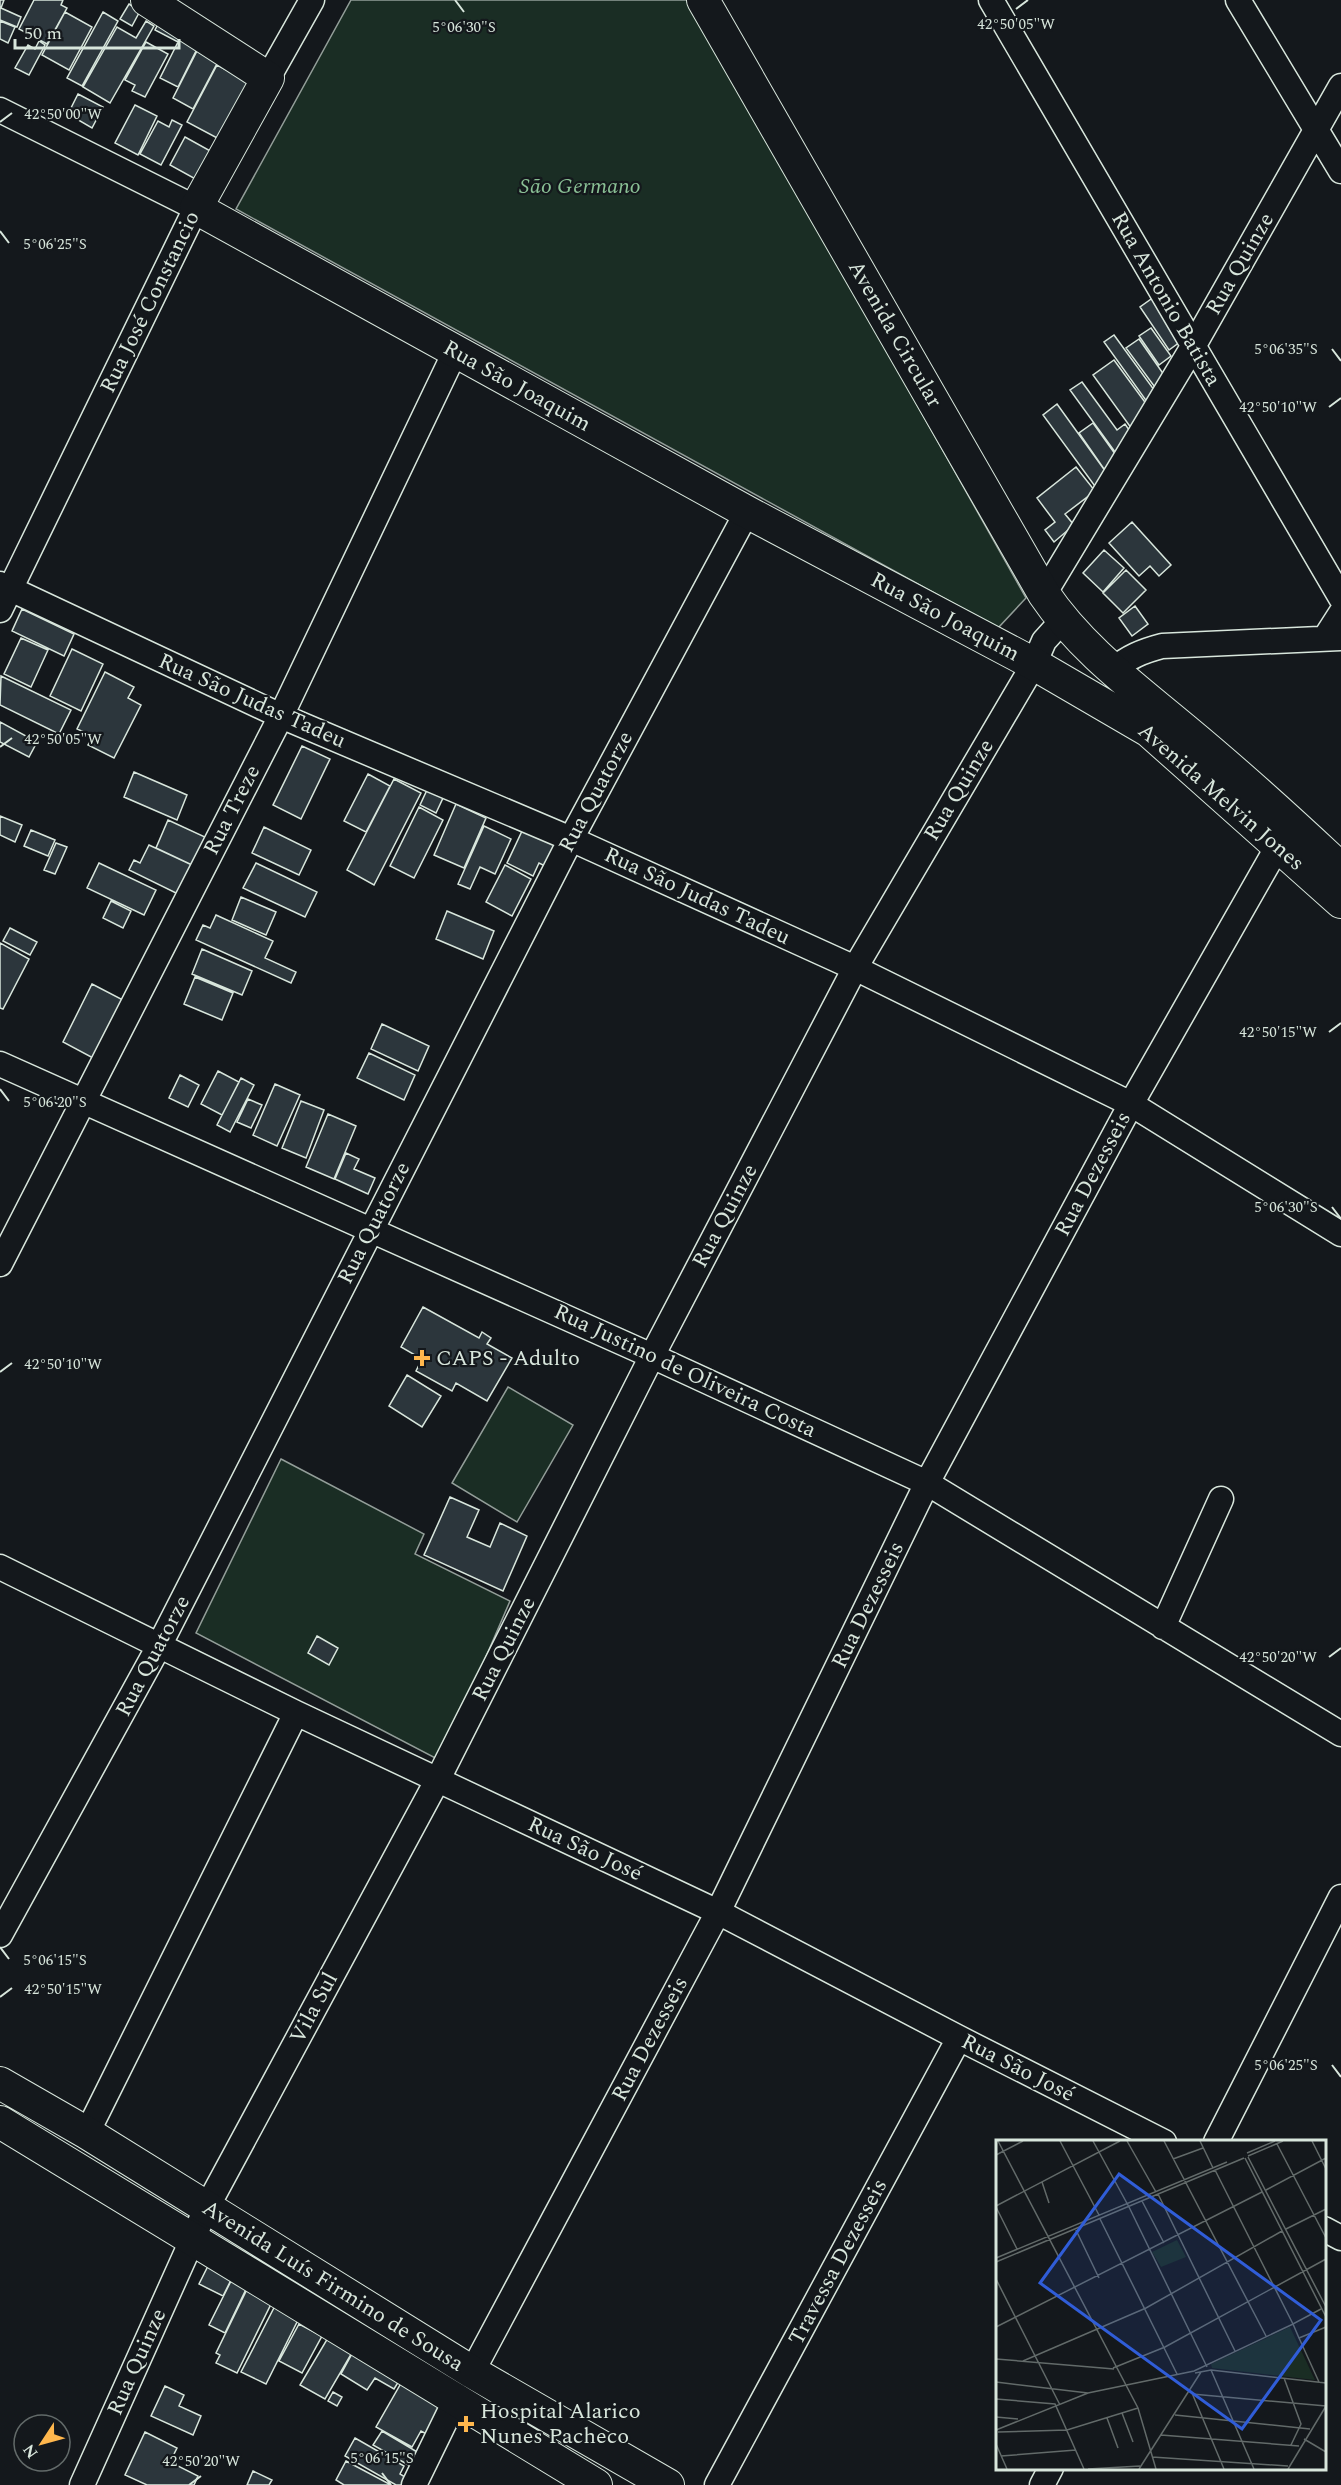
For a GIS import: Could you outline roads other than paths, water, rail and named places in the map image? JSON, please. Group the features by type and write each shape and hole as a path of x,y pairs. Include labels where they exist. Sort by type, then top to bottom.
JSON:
{"main road":[{"path":"147,0 268,78"},
{"name":"Avenida Circular","path":"703,0 1044,594 1062,621"},
{"name":"Rua José Constancio","path":"196,208 268,78"},
{"name":"Rua São Joaquim","path":"196,208 747,512 1034,664"},
{"name":"Avenida Melvin Jones","path":"1062,621 1113,670 1186,731 1341,869"},
{"name":"Avenida Melvin Jones","path":"1034,664 1149,731 1341,902"},
{"name":"Avenida Luís Firmino de Sousa","path":"0,2083 87,2133 472,2372 668,2485"},
{"name":"Avenida Luís Firmino de Sousa","path":"0,2122 596,2485"}],"street":[{"name":"Rua José Constancio","path":"268,78 312,0"},
{"name":"Rua Antonio Batista","path":"991,0 1341,598"},
{"path":"1238,0 1341,171"},
{"name":"Rua Quinze","path":"1044,594 1194,345 1341,86"},
{"name":"Rua São Joaquim","path":"0,110 196,208"},
{"name":"Rua José Constancio","path":"4,595 196,208"},
{"name":"Rua Treze","path":"0,1264 82,1100 281,716 455,352"},
{"name":"Rua Quatorze","path":"0,1935 159,1646 571,839 747,512"},
{"name":"Rua São Judas Tadeu","path":"4,595 571,839 855,968 1131,1104 1341,1234"},
{"path":"1113,670 1125,660 1141,652 1162,646 1333,638 1341,613"},
{"path":"1034,664 1044,641 1062,621"},
{"name":"Rua Quinze","path":"438,1779 652,1356 855,968 1034,664"},
{"name":"Rua Dezesseis","path":"472,2372 718,1912 927,1483 1131,1104 1278,846"},
{"name":"Rua Justino de Oliveira Costa","path":"0,1064 652,1356 927,1483 1341,1734"},
{"path":"1163,1627 1221,1499"},
{"name":"Rua São José","path":"0,1567 296,1713 718,1912 1160,2140"},
{"path":"87,2133 296,1713"},
{"name":"Vila Sul","path":"193,2239 207,2207 438,1779"},
{"path":"1217,2140 1341,1897"},
{"name":"Travessa Dezesseis","path":"717,2485 959,2038"},
{"path":"1326,2230 1341,2238"},
{"name":"Rua Quinze","path":"82,2485 193,2239"},
{"path":"414,2485 455,2401"},
{"path":"1042,2485 1050,2470"}],"place":[{"name":"CAPS - Adulto","path":"422,1358"},
{"name":"Hospital Alarico Nunes Pacheco","path":"466,2424"}],"park label":[{"name":"São Germano","path":"580,186"}]}
